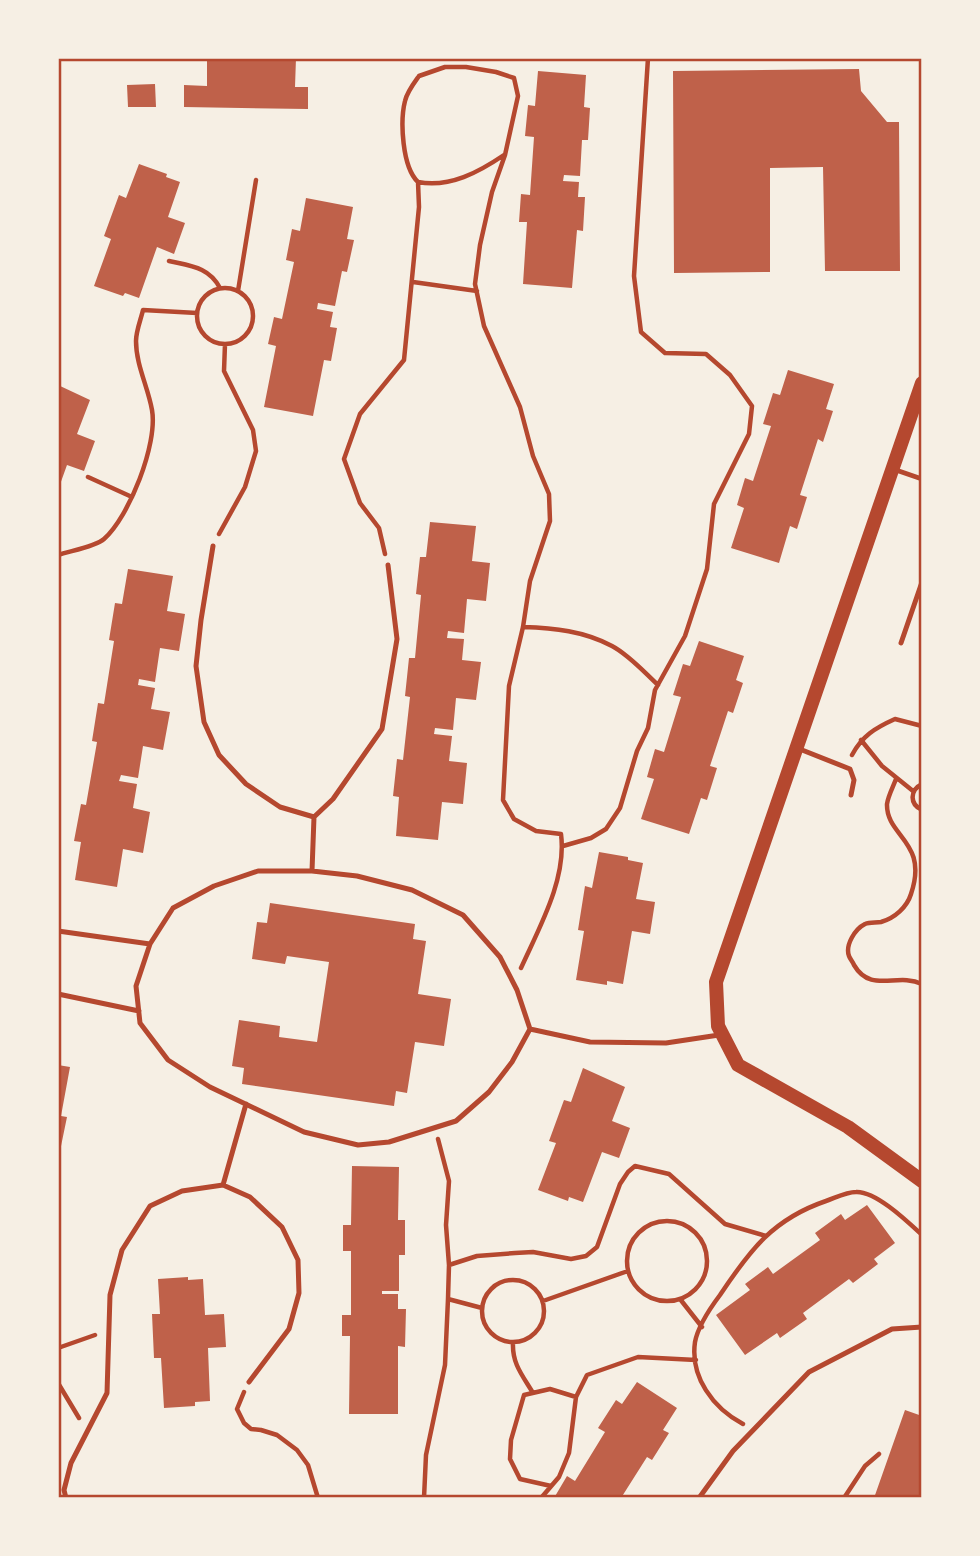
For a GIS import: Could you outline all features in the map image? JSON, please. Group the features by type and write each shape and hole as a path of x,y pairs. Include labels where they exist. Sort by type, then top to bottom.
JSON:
{"main road":[{"path":"922,383 917,414 892,469 716,982 718,1026 738,1065 848,1127 922,1181"}],"lane":[{"path":"892,469 922,479"},
{"path":"213,546 196,666 204,722 219,755 246,784 280,807 314,817"},
{"path":"312,871 314,817 333,799 382,729 397,639 388,565"},
{"path":"901,643 922,582"},
{"path":"797,748 850,769 854,780 851,795"},
{"path":"258,871 312,871 357,876 412,890 463,915 500,957 514,984 530,1029 512,1062 489,1093 456,1121 390,1142 358,1144 304,1132 210,1087 168,1060 140,1023 136,986 150,944 173,908 214,886 258,871"},
{"path":"58,931 150,944"},
{"path":"58,994 139,1011"},
{"path":"530,1029 590,1042 666,1043 722,1034"},
{"path":"223,1185 246,1104"},
{"path":"66,1498 64,1490 71,1463 107,1393 110,1295 122,1250 150,1206 182,1191 223,1185 250,1197 282,1227 299,1260 299,1293 289,1329 249,1382"},
{"path":"699,1498 733,1451 809,1372 892,1329 922,1327"}],"path":[{"path":"563,846 591,838 606,829 620,807 648,728 658,685 685,636 707,569 714,504 748,434 752,406 730,375 706,354 665,353 640,332 634,276 648,58"},
{"path":"505,155 465,178 426,184 411,176 404,157 405,100 419,76 445,67 496,72 514,78 518,96 505,155 492,192 475,284 484,326 520,407 533,456 550,494 550,522 530,581 509,687 503,800 514,819 536,831 561,834 563,846 554,889 514,984"},
{"path":"238,291 256,180"},
{"path":"388,565 379,528 360,503 344,459 360,414 404,360 419,207 418,182"},
{"path":"169,261 200,268 214,277 220,288"},
{"path":"413,282 477,291"},
{"path":"220,288 238,291 250,304 253,313 249,331 234,343 215,343 201,331 197,313 204,297 220,288"},
{"path":"58,555 102,541 120,519 132,497 149,450 153,412 143,381 136,340 143,310 197,313"},
{"path":"213,546 245,487 256,451 253,430 224,371 225,344"},
{"path":"88,477 132,497"},
{"path":"523,627 552,628 582,634 614,647 658,685"},
{"path":"846,767 860,740 875,728 895,719 922,726"},
{"path":"860,740 882,766 914,791"},
{"path":"896,779 887,805 894,824 913,849 916,881 909,901 897,914 883,921 866,923 857,930 848,944 848,956 860,976 876,981 904,979 922,984"},
{"path":"914,791 922,784"},
{"path":"914,791 915,805 922,810"},
{"path":"424,1498 426,1455 445,1365 448,1299 446,1225 449,1181 435,1128"},
{"path":"449,1265 477,1256 515,1253 533,1252 571,1259 586,1256 597,1247 620,1184 635,1166 669,1174 725,1224 766,1236"},
{"path":"752,1430 727,1416 707,1393 699,1379 695,1339 711,1308 738,1267 771,1229 802,1209 858,1191 877,1199 922,1235"},
{"path":"672,1220 696,1232 708,1257 701,1283 692,1293 680,1299 666,1301 653,1298 633,1283 628,1271 627,1258 637,1234 660,1221 672,1220"},
{"path":"542,1301 628,1271"},
{"path":"508,1280 527,1283 535,1289 542,1301 544,1317 533,1335 513,1343 503,1341 486,1328 482,1308 491,1290 508,1280"},
{"path":"448,1299 482,1308"},
{"path":"680,1299 702,1327"},
{"path":"58,1348 109,1331"},
{"path":"513,1343 517,1368 533,1393"},
{"path":"541,1498 559,1477 569,1453 576,1397 587,1375 638,1356 696,1360"},
{"path":"249,1382 237,1409 244,1423 251,1429 277,1435 297,1450 308,1465 318,1498"},
{"path":"58,1383 79,1418 90,1427"},
{"path":"551,1486 520,1479 510,1459 511,1440 524,1395 550,1389 576,1397"},
{"path":"844,1498 865,1466 879,1454"}],"building":[{"path":"207,58 296,58 295,87 308,87 308,109 184,107 184,85 207,86"},
{"path":"859,69 861,91 887,122 899,122 900,271 825,271 823,167 770,168 770,272 674,273 673,71"},
{"path":"538,71 586,75 584,107 590,108 588,140 582,140 580,176 564,175 563,181 579,182 578,197 585,197 583,231 577,230 572,288 523,284 527,222 519,222 521,194 530,195 534,137 525,136 528,105 535,106"},
{"path":"155,84 156,107 128,107 127,85"},
{"path":"139,164 180,182 168,217 185,223 174,254 157,247 139,298 125,293 123,296 94,286 111,239 104,236 119,195 126,198"},
{"path":"306,198 353,207 347,239 354,240 347,272 342,271 335,306 318,303 317,309 333,312 330,327 337,328 331,361 324,360 313,416 264,407 276,346 268,344 274,317 282,319 294,262 286,260 292,229 300,231"},
{"path":"788,370 834,384 826,409 833,411 823,442 818,439 800,495 807,497 797,529 790,526 779,563 731,548 744,508 737,505 745,478 753,481 771,426 763,424 773,393 780,395"},
{"path":"58,385 90,400 77,434 95,441 84,471 67,465 58,490"},
{"path":"430,522 476,526 472,561 490,563 486,601 467,599 464,633 448,631 447,638 464,639 462,660 481,662 476,700 456,698 453,730 435,728 434,734 452,736 449,761 467,763 463,804 442,802 438,840 396,836 399,797 393,796 397,759 403,760 410,697 405,696 409,658 415,658 421,595 416,594 420,557 426,557"},
{"path":"128,569 173,576 167,611 185,614 179,651 160,648 155,682 139,679 138,685 155,688 151,709 170,712 163,750 143,746 138,778 121,775 119,781 137,784 133,808 150,812 143,853 123,849 117,887 75,880 81,842 74,841 81,804 86,805 97,742 92,741 98,703 104,704 114,641 109,640 115,603 122,604"},
{"path":"699,641 744,656 736,680 743,683 733,713 728,711 710,766 717,768 707,800 701,798 689,834 641,819 654,779 647,777 655,749 664,752 681,697 673,695 683,664 690,666"},
{"path":"599,852 628,857 628,860 643,863 636,899 655,902 650,934 632,931 623,984 607,981 607,985 576,980 584,931 578,930 585,886 592,888"},
{"path":"270,903 415,924 413,939 426,941 418,994 451,999 444,1046 415,1042 407,1093 396,1091 394,1106 242,1084 244,1068 232,1066 239,1020 280,1026 279,1037 317,1042 329,962 287,956 285,964 252,959 257,922 267,923"},
{"path":"58,1065 70,1067 61,1116 67,1117 60,1151 58,1151"},
{"path":"583,1068 625,1087 612,1121 630,1128 619,1158 602,1152 583,1202 569,1197 568,1201 538,1190 556,1143 549,1141 564,1100 571,1102"},
{"path":"352,1166 399,1167 398,1220 405,1220 405,1255 399,1255 399,1291 382,1291 382,1294 398,1294 398,1309 406,1309 405,1347 398,1346 398,1414 349,1414 350,1336 342,1336 342,1315 351,1315 351,1251 343,1251 343,1225 351,1225"},
{"path":"867,1205 895,1243 874,1259 878,1264 853,1283 849,1279 803,1313 807,1319 780,1338 777,1333 745,1355 716,1315 750,1290 745,1284 768,1267 773,1274 820,1240 815,1233 841,1214 845,1220"},
{"path":"188,1277 188,1280 203,1279 205,1315 224,1314 226,1347 208,1348 210,1401 195,1402 195,1406 164,1408 161,1358 154,1358 152,1314 160,1314 158,1279"},
{"path":"637,1382 677,1408 663,1430 669,1433 652,1460 647,1457 621,1498 554,1498 567,1476 575,1481 605,1432 598,1428 616,1400 622,1404"},
{"path":"905,1410 922,1416 922,1498 874,1498"}]}
